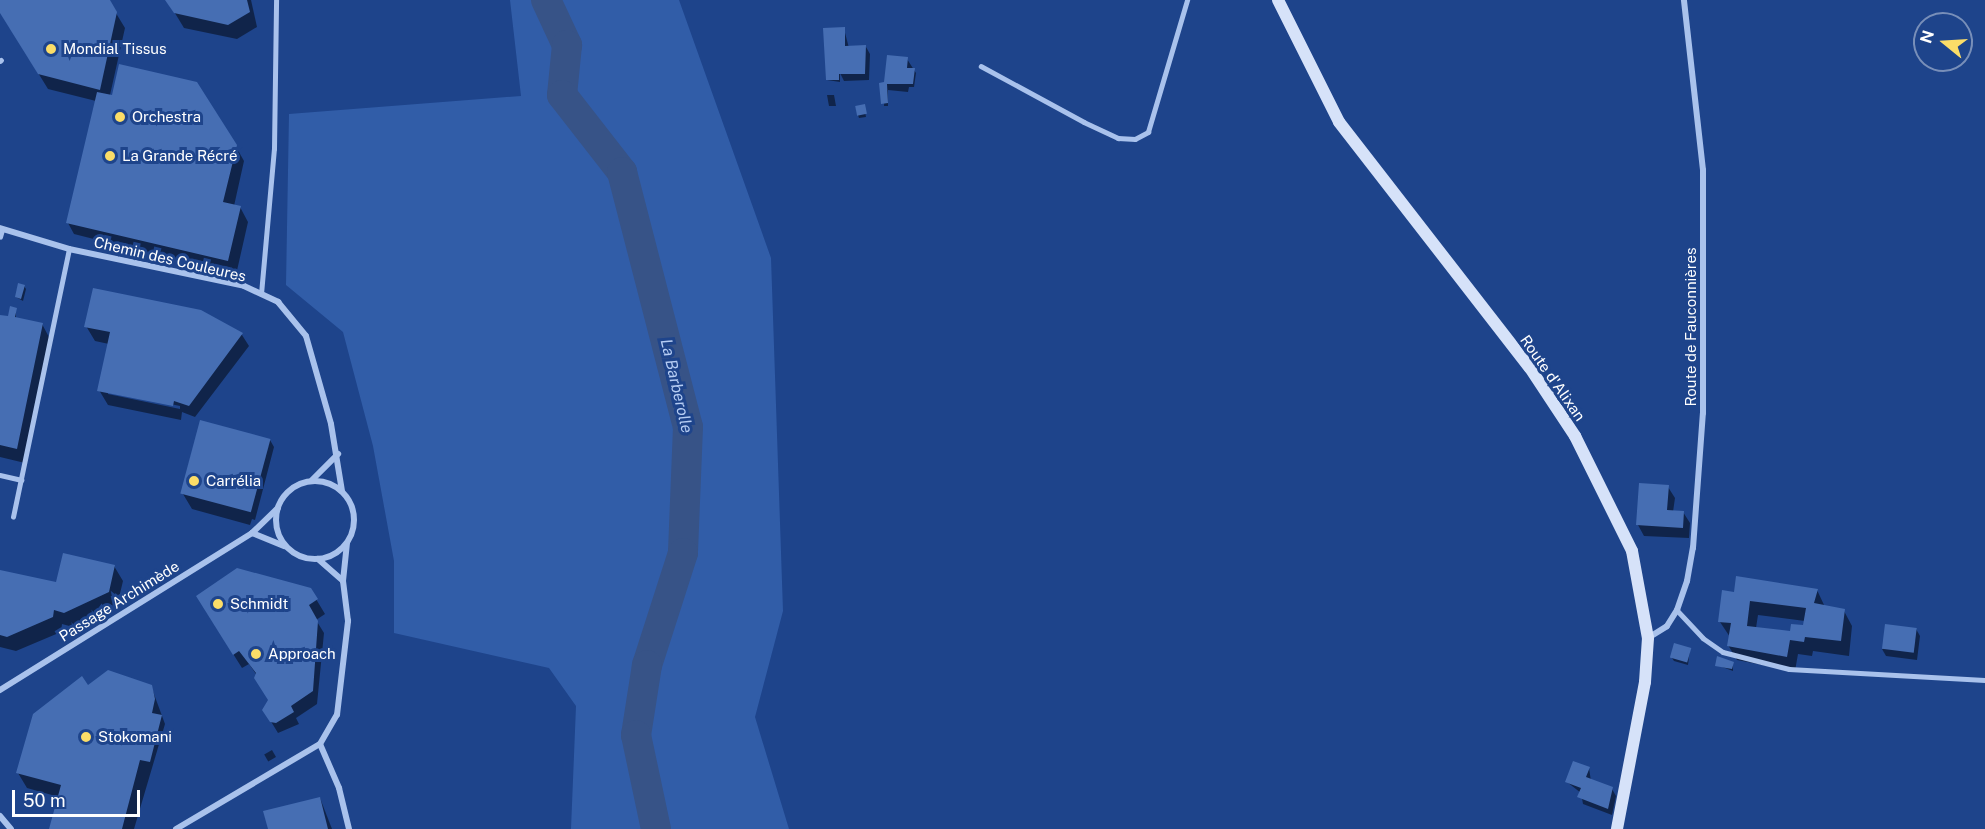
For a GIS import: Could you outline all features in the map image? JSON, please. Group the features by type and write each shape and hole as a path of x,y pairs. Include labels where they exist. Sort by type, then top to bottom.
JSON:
{"street":[{"name":"Route d'Alixan","path":"1278,0 1339,122 1530,368 1575,436 1632,551 1648,638 1645,682 1617,829"},
{"name":"Route de Fauconnières","path":"1648,638 1667,627 1677,610 1693,548 1703,413 1703,170 1684,0"},
{"name":"Chemin des Couleures","path":"1,231 69,249 244,285 278,302 306,336 338,454 342,490"},
{"path":"285,546 277,528 278,508 290,489 312,480 338,454"},
{"path":"176,829 320,744 337,715 348,621 343,580 347,543 355,516 342,490 322,481 312,480"},
{"name":"Passage Archimède","path":"0,690 252,533 278,508"},
{"path":"252,533 285,546 294,554 318,559 334,555 347,543"},
{"path":"318,559 343,580"},
{"path":"320,744 339,788 349,829"},
{"path":"0,816 11,829"}],"lane":[{"path":"261,294 274,150 276,0"},
{"path":"981,66 1084,122 1118,138 1134,139 1149,132 1187,0"},
{"path":"13,517 69,249"},
{"path":"0,475 21,480"},
{"path":"1677,610 1703,638 1723,651 1789,669 1985,680"}],"shaded area":[{"path":"510,0 679,0 771,258 783,611 755,717 789,829 571,829 576,706 549,668 394,633 394,561 373,446 343,332 286,285 289,114 521,96"}],"building":[{"path":"0,0 110,0 117,12 100,90 38,74 0,13"},
{"path":"165,0 247,0 250,12 228,25 174,13"},
{"path":"845,27 845,46 866,45 865,74 839,74 839,80 826,80 823,28"},
{"path":"887,55 908,57 907,68 915,68 913,84 887,84 888,103 881,104 879,83 884,82"},
{"path":"119,64 197,82 237,145 223,202 241,206 228,261 66,223 97,92 112,95"},
{"path":"865,104 867,114 857,116 855,106"},
{"path":"18,283 25,285 21,299 15,297"},
{"path":"93,288 201,310 243,333 189,406 174,401 173,406 97,391 110,332 84,327"},
{"path":"10,306 17,308 15,317 43,323 17,449 0,445 0,315 8,316"},
{"path":"200,420 271,439 251,512 180,493"},
{"path":"1639,483 1669,485 1667,510 1684,511 1683,528 1636,525"},
{"path":"63,553 115,565 109,592 64,613 54,610 53,617 7,637 0,635 0,570 56,582"},
{"path":"237,568 311,588 318,599 309,605 318,621 313,691 291,706 294,712 276,723 270,722 262,710 268,700 254,678 256,673 239,651 233,655 196,596"},
{"path":"1736,576 1818,589 1814,603 1845,609 1841,641 1805,637 1804,642 1790,640 1787,657 1727,646 1731,623 1718,622 1722,590 1734,592","holes":["1750,601 1806,608 1803,625 1791,624 1790,631 1747,626"]},
{"path":"1885,624 1917,628 1914,653 1882,649"},
{"path":"1674,643 1691,648 1687,662 1670,657"},
{"path":"1717,656 1734,662 1732,669 1715,666"},
{"name":"Stokomani","path":"108,670 152,685 155,699 152,713 162,715 150,762 140,760 122,829 49,829 61,785 16,773 33,714 82,676 88,685"},
{"path":"1573,761 1590,767 1586,777 1613,787 1608,809 1577,797 1581,788 1565,782"},
{"path":"320,797 328,829 268,829 263,811"}],"waterway":[{"name":"La Barberolle","path":"546,0 567,45 562,95 622,172 688,427 683,553 647,665 636,735 656,829"}],"place":[{"name":"Mondial Tissus","path":"51,49"},
{"name":"Orchestra","path":"120,117"},
{"name":"La Grande Récré","path":"110,156"},
{"name":"Carrélia","path":"194,481"},
{"name":"Schmidt","path":"218,604"},
{"name":"Approach","path":"256,654"},
{"name":"Stokomani","path":"86,737"}]}
